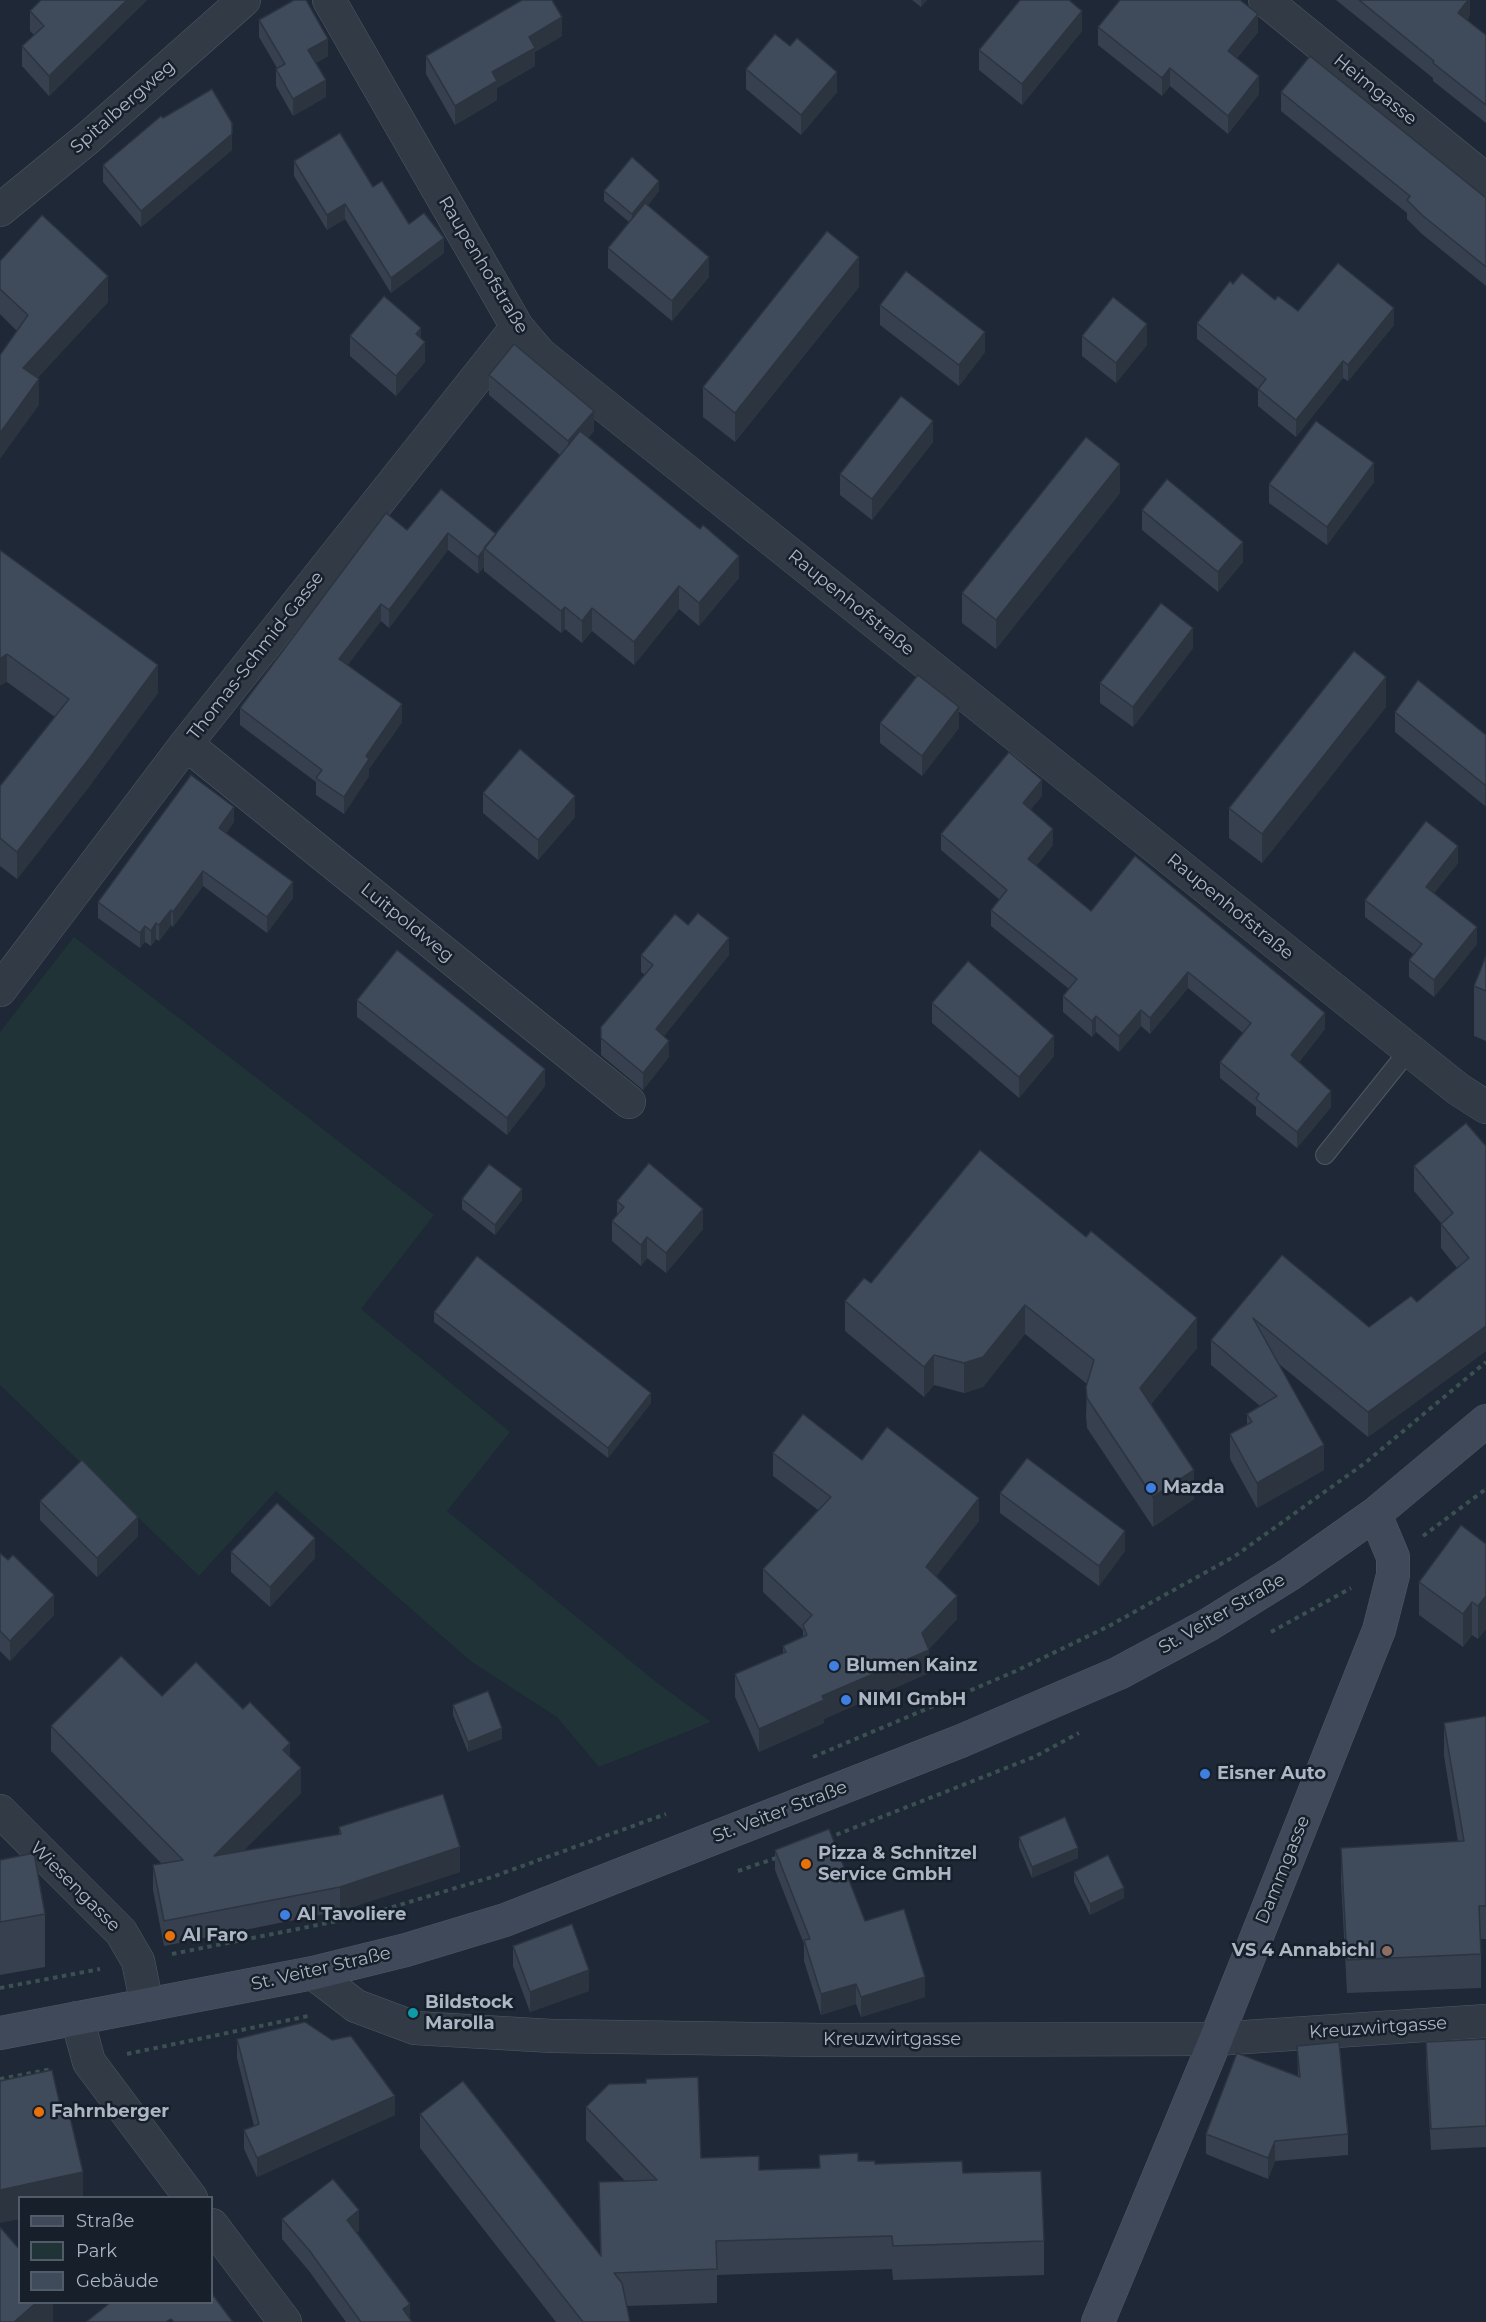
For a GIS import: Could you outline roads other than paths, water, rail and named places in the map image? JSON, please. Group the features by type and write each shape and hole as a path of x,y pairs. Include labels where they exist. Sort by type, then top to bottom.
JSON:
{"main road":[{"name":"St. Veiter Straße","path":"0,2033 314,1973 406,1950 505,1920 961,1741 1119,1672 1208,1625 1290,1574 1375,1514 1486,1421"},
{"name":"Dammgasse","path":"1098,2322 1216,2039 1379,1630 1393,1575 1393,1557 1375,1514"}],"street":[{"name":"Spitalbergweg","path":"0,210 88,138 244,0"},
{"name":"Raupenhofstraße","path":"328,0 518,327 540,354 1409,1050 1458,1089 1486,1107"},
{"name":"Heimgasse","path":"1265,0 1486,180"},
{"name":"Thomas-Schmid-Gasse","path":"0,990 186,744 518,327"},
{"name":"Luitpoldweg","path":"186,744 629,1102"},
{"name":"Wiesengasse","path":"0,1811 121,1932 138,1961 147,2004"},
{"name":"Kreuzwirtgasse","path":"314,1973 356,2006 415,2028 552,2036 823,2040 1216,2039 1486,2021"},
{"path":"77,2018 89,2062 190,2196"},
{"path":"213,2225 285,2322"}],"lane":[{"path":"1325,1155 1409,1050"}],"place":[{"name":"Mazda","path":"1151,1488"},
{"name":"Blumen Kainz","path":"834,1666"},
{"name":"NIMI GmbH","path":"846,1700"},
{"name":"Eisner Auto","path":"1205,1774"},
{"name":"Pizza & Schnitzel Service GmbH","path":"806,1864"},
{"name":"Al Tavoliere","path":"285,1915"},
{"name":"Al Faro","path":"170,1936"},
{"name":"VS 4 Annabichl","path":"1387,1951"},
{"name":"Bildstock Marolla","path":"413,2013"},
{"name":"Fahrnberger","path":"39,2112"}]}
